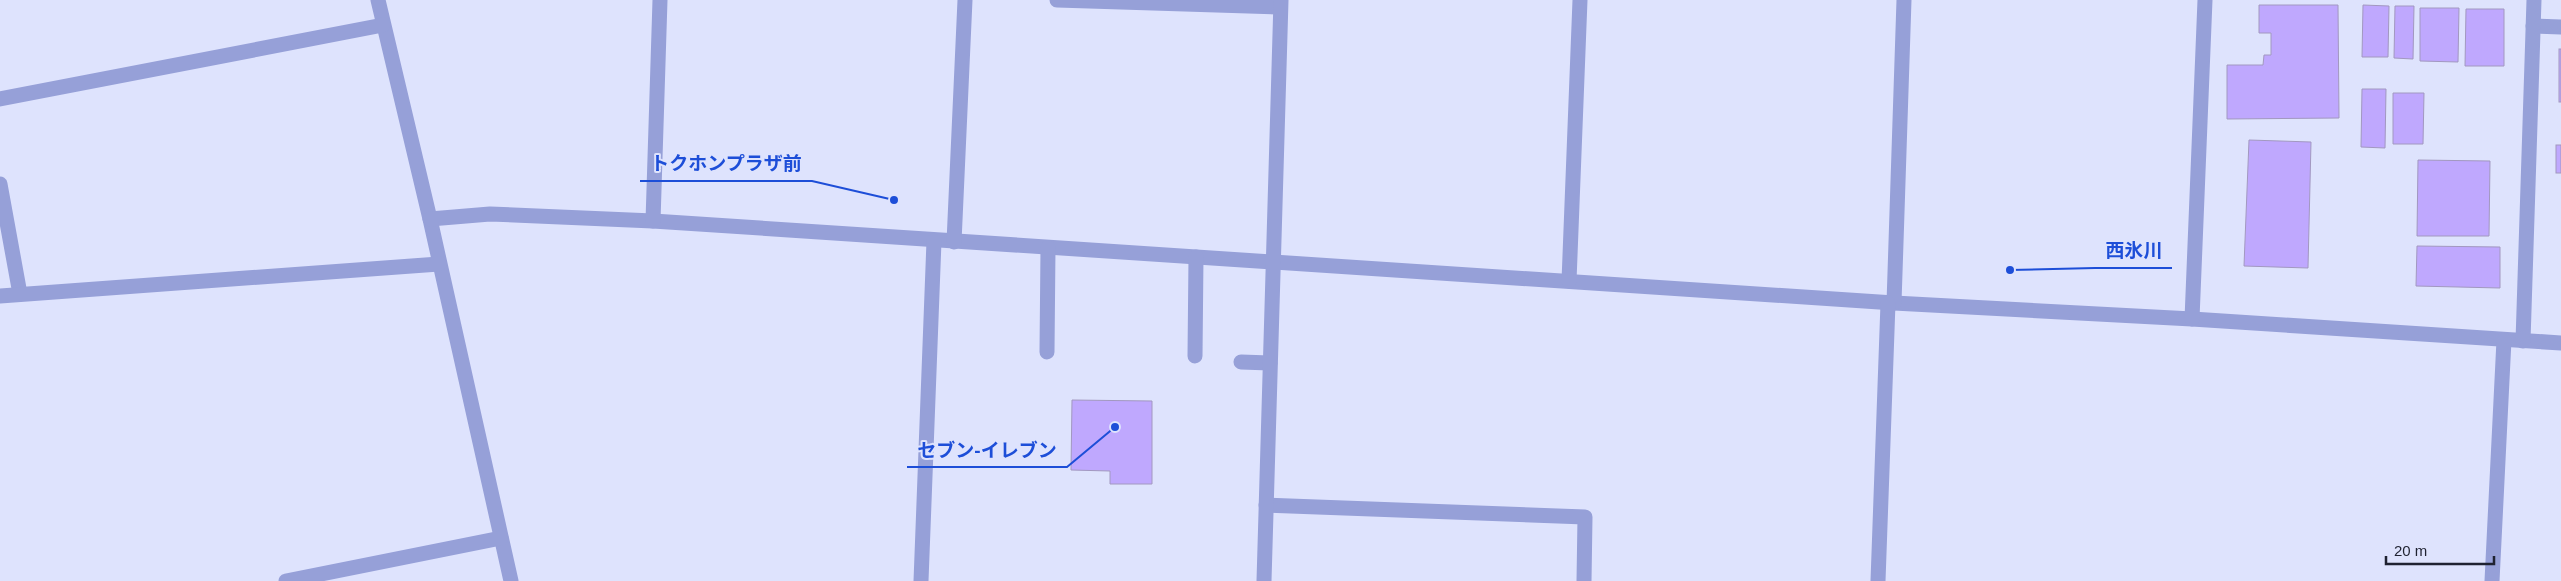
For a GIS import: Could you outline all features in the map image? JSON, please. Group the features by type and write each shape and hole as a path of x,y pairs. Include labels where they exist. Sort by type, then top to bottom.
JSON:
{"street":[{"path":"378,0 430,218 511,581"},
{"path":"653,222 660,0"},
{"path":"954,242 965,0"},
{"path":"1057,0 1280,4 1264,581"},
{"path":"1569,281 1580,0"},
{"path":"1878,581 1904,0"},
{"path":"2192,319 2205,0"},
{"path":"2523,341 2534,0"},
{"path":"0,99 383,25"},
{"path":"2533,26 2561,27"},
{"path":"0,184 20,294"},
{"path":"430,218 490,214 653,222 1891,303 2192,319 2561,343"},
{"path":"921,581 934,241"},
{"path":"1047,352 1048,248"},
{"path":"1195,356 1196,257"},
{"path":"0,296 439,264"},
{"path":"2492,581 2504,340"},
{"path":"1241,362 1270,363"},
{"path":"1266,505 1585,517 1584,581"},
{"path":"286,581 501,538"}],"building":[{"path":"2259,5 2338,5 2339,118 2227,119 2227,65 2263,65 2264,55 2271,55 2271,33 2259,33"},
{"path":"2363,5 2389,6 2388,57 2362,57"},
{"path":"2395,6 2414,6 2413,59 2394,58"},
{"path":"2420,8 2459,8 2458,62 2420,61"},
{"path":"2466,9 2504,9 2504,66 2465,66"},
{"path":"2559,49 2561,49 2561,102 2559,102"},
{"path":"2362,89 2386,89 2385,148 2361,147"},
{"path":"2393,93 2424,93 2423,144 2393,144"},
{"path":"2249,140 2311,142 2308,268 2244,266"},
{"path":"2556,145 2561,145 2561,173 2556,173"},
{"path":"2418,160 2490,161 2489,236 2417,236"},
{"path":"2417,246 2500,247 2500,288 2416,286"},
{"path":"1072,400 1152,401 1152,484 1110,484 1110,471 1071,470"}],"place":[{"name":"トクホンプラザ前","path":"894,200"},
{"name":"西氷川","path":"2010,270"},
{"name":"セブン-イレブン","path":"1115,427"}]}
